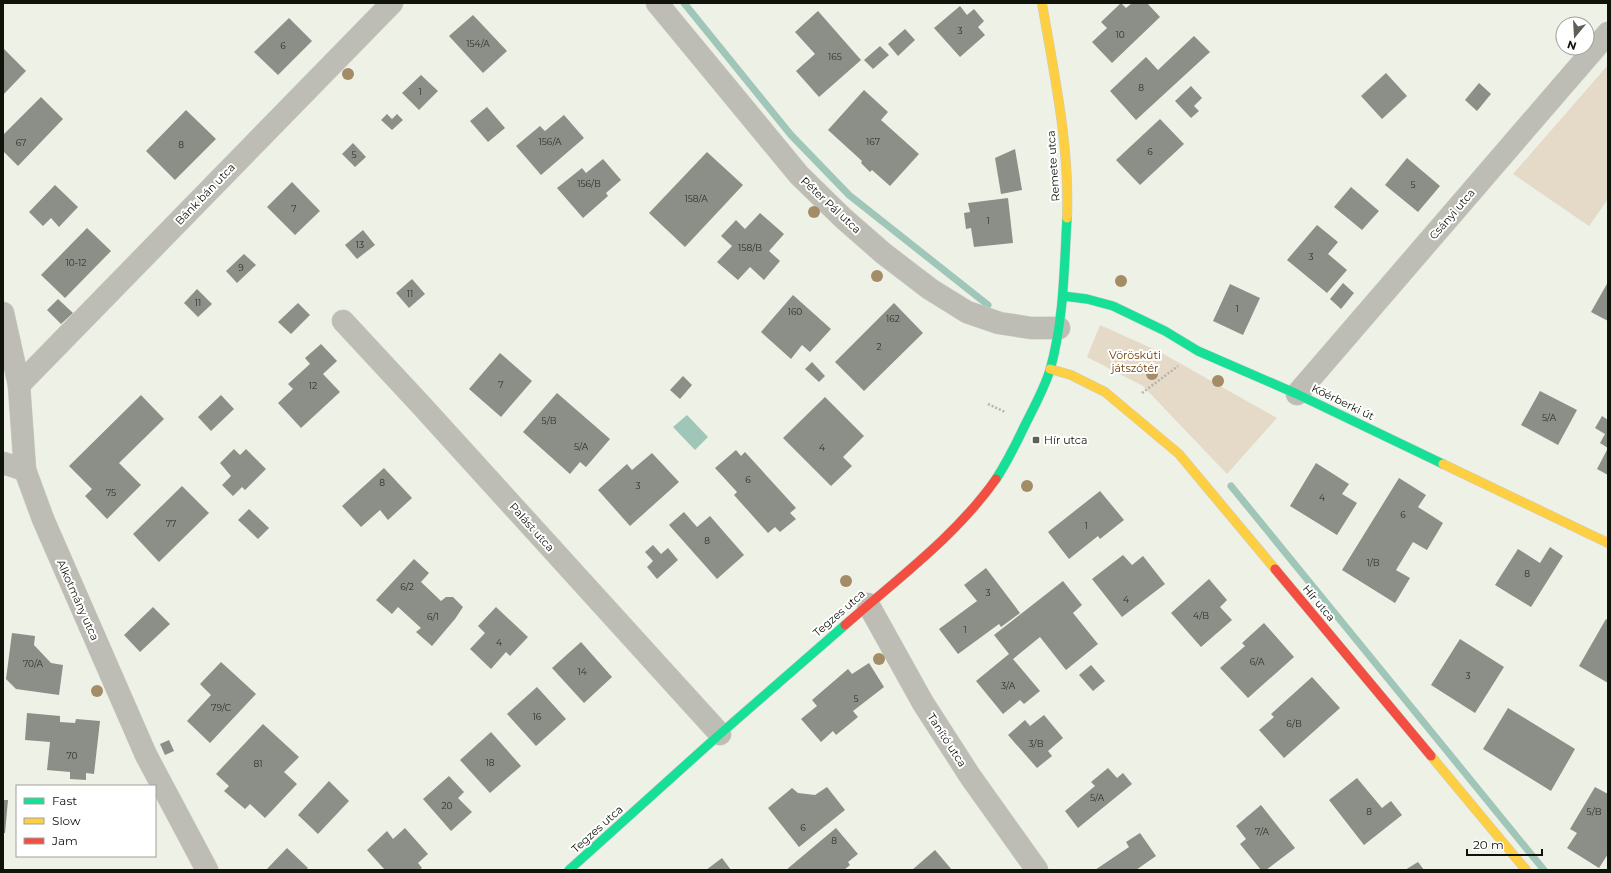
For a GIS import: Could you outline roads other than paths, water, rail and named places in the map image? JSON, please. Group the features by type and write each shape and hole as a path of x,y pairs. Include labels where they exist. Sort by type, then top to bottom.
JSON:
{"street":[{"name":"Bánk bán utca","path":"19,385 392,3"},
{"name":"Péter Pál utca","path":"657,3 799,175 843,218 883,253 930,289 967,312 999,323 1031,328 1059,328"},
{"name":"Remete utca","path":"1042,3 1061,114 1068,187 1063,296 1059,328"},
{"name":"Csányi utca","path":"1297,394 1608,33"},
{"name":"Kőérberki út","path":"1063,296 1112,306 1165,331 1198,352 1297,394 1608,543"},
{"name":"Alkotmány utca","path":"3,313 19,385 25,470 56,550 146,755 207,870"},
{"name":"Palást utca","path":"343,321 720,734"},
{"name":"Tegzes utca","path":"570,870 720,734 948,535 981,500 1006,464 1041,393 1050,369 1059,328"},
{"name":"Hír utca","path":"1050,369 1071,375 1104,392 1180,454 1526,870"},
{"path":"3,463 25,470"},
{"name":"Tanító utca","path":"868,604 928,709 970,776 1034,866"}],"water":[{"path":"687,415 708,437 695,450 673,427"}],"waterway":[{"path":"684,3 791,135 849,195 988,305"},
{"path":"1231,486 1544,870"}],"place":[{"name":"Hír utca","path":"1036,440"}],"park label":[{"name":"Vöröskúti játszótér","path":"1135,361"}]}
